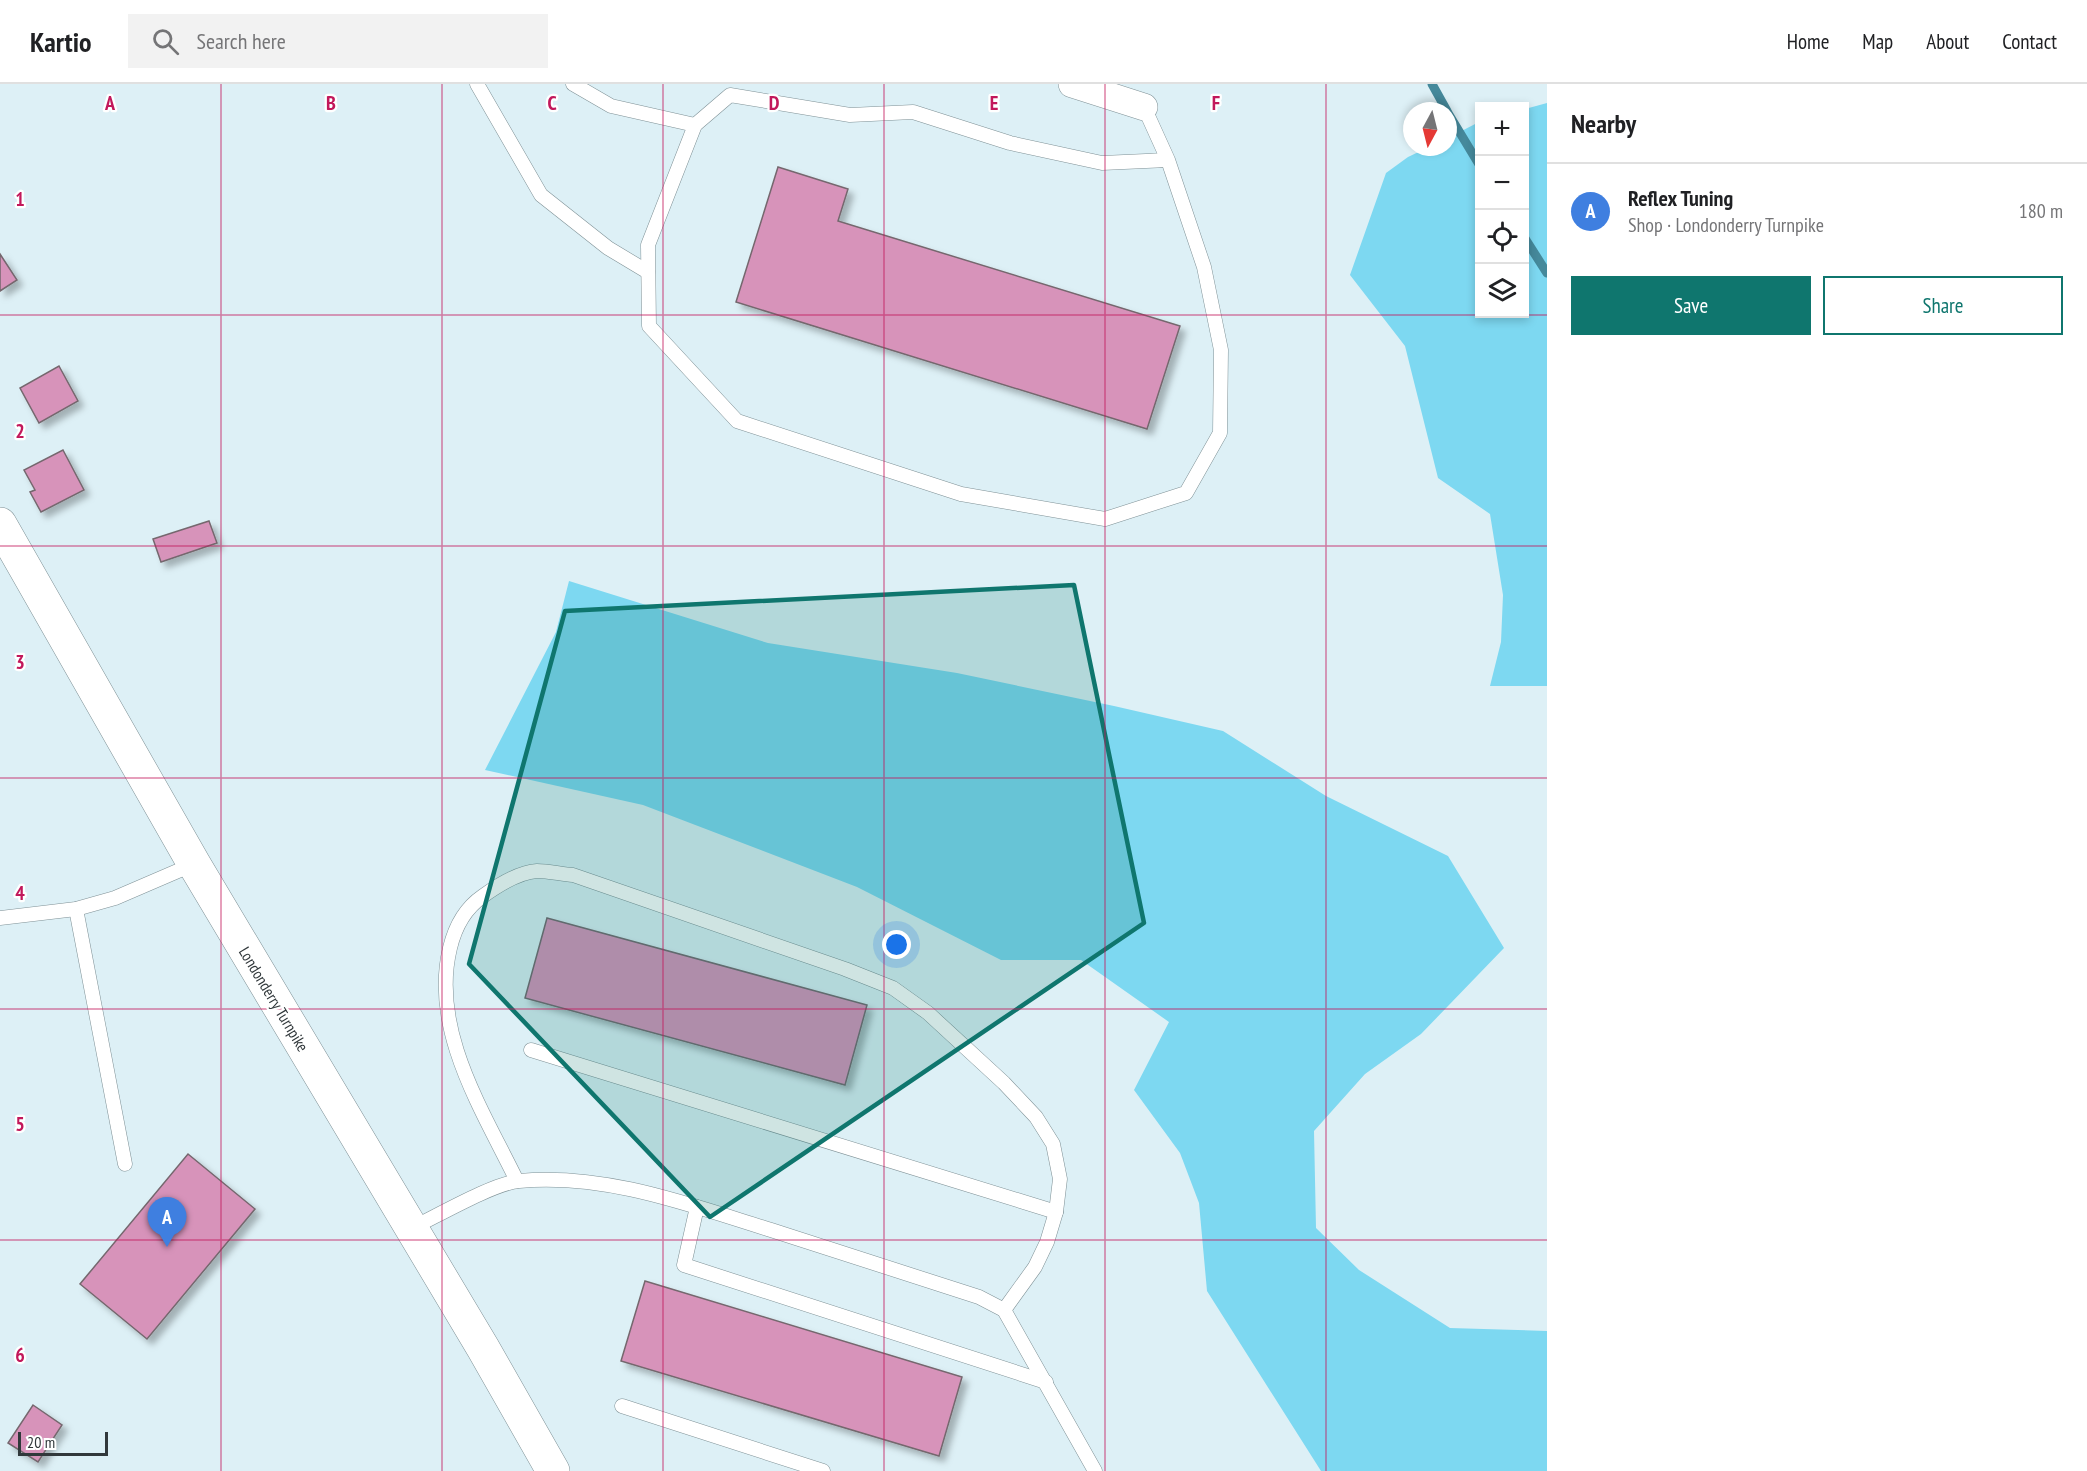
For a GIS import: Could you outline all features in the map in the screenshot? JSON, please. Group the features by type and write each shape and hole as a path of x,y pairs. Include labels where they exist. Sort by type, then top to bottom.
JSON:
{"main road":[{"name":"Londonderry Turnpike","path":"0,524 194,864 412,1228 553,1471"}],"street":[{"path":"1072,84 1144,107"}],"lane":[{"path":"477,84 541,195 608,248 648,272"},
{"path":"573,84 611,106 695,124"},
{"path":"1144,107 1168,160 1204,267 1221,350 1220,434 1186,493 1105,519 961,494 737,421 649,326 648,246 695,124 730,95 850,116 913,112 1010,142 1102,163 1168,160"},
{"path":"0,918 76,909 115,898 194,864"},
{"path":"517,1181 465,1075 445,1002 445,966 454,930 471,904 502,882 535,871 573,875 845,969 893,988 928,1013 1036,1117 1053,1144 1060,1179 1056,1212 1047,1242 1035,1267 1004,1310"},
{"path":"76,909 125,1164"},
{"path":"531,1050 1056,1212"},
{"path":"412,1228 490,1191 517,1181 574,1180 632,1189 697,1207 979,1297 1004,1310 1095,1471"},
{"path":"697,1207 684,1264 1046,1382"},
{"path":"622,1406 823,1471"}],"highlighted area":[{"path":"1074,585 1144,923 710,1217 469,964 565,611"}],"shaded area":[{"path":"1547,103 1547,686 1490,686 1501,642 1503,595 1490,514 1438,478 1405,346 1350,275 1386,173 1410,156 1457,156 1457,133 1475,124 1475,318 1529,318 1529,108"},
{"path":"569,581 768,643 957,673 1223,731 1326,796 1448,856 1504,948 1421,1034 1365,1074 1314,1131 1316,1228 1359,1270 1450,1328 1547,1331 1547,1471 1321,1471 1207,1291 1199,1203 1180,1153 1134,1090 1169,1022 1081,960 1001,960 857,887 643,805 485,770 556,632"}],"building":[{"path":"778,167 848,189 838,221 1180,326 1147,429 736,302"},
{"path":"0,254 17,280 0,291"},
{"path":"59,366 78,401 39,423 20,388"},
{"path":"63,450 84,490 41,512 30,492 35,490 24,470"},
{"path":"209,521 217,543 161,562 153,539"},
{"path":"547,918 867,1005 845,1085 525,998"},
{"path":"188,1154 255,1209 147,1339 80,1284"},
{"path":"645,1281 962,1377 939,1456 621,1361"},
{"path":"33,1405 62,1425 38,1462 8,1443"}],"waterway":[{"path":"1432,84 1442,102"},
{"path":"1457,128 1475,158"},
{"path":"1529,245 1547,273"}],"place":[{"name":"Reflex Tuning","path":"167,1247"}]}
